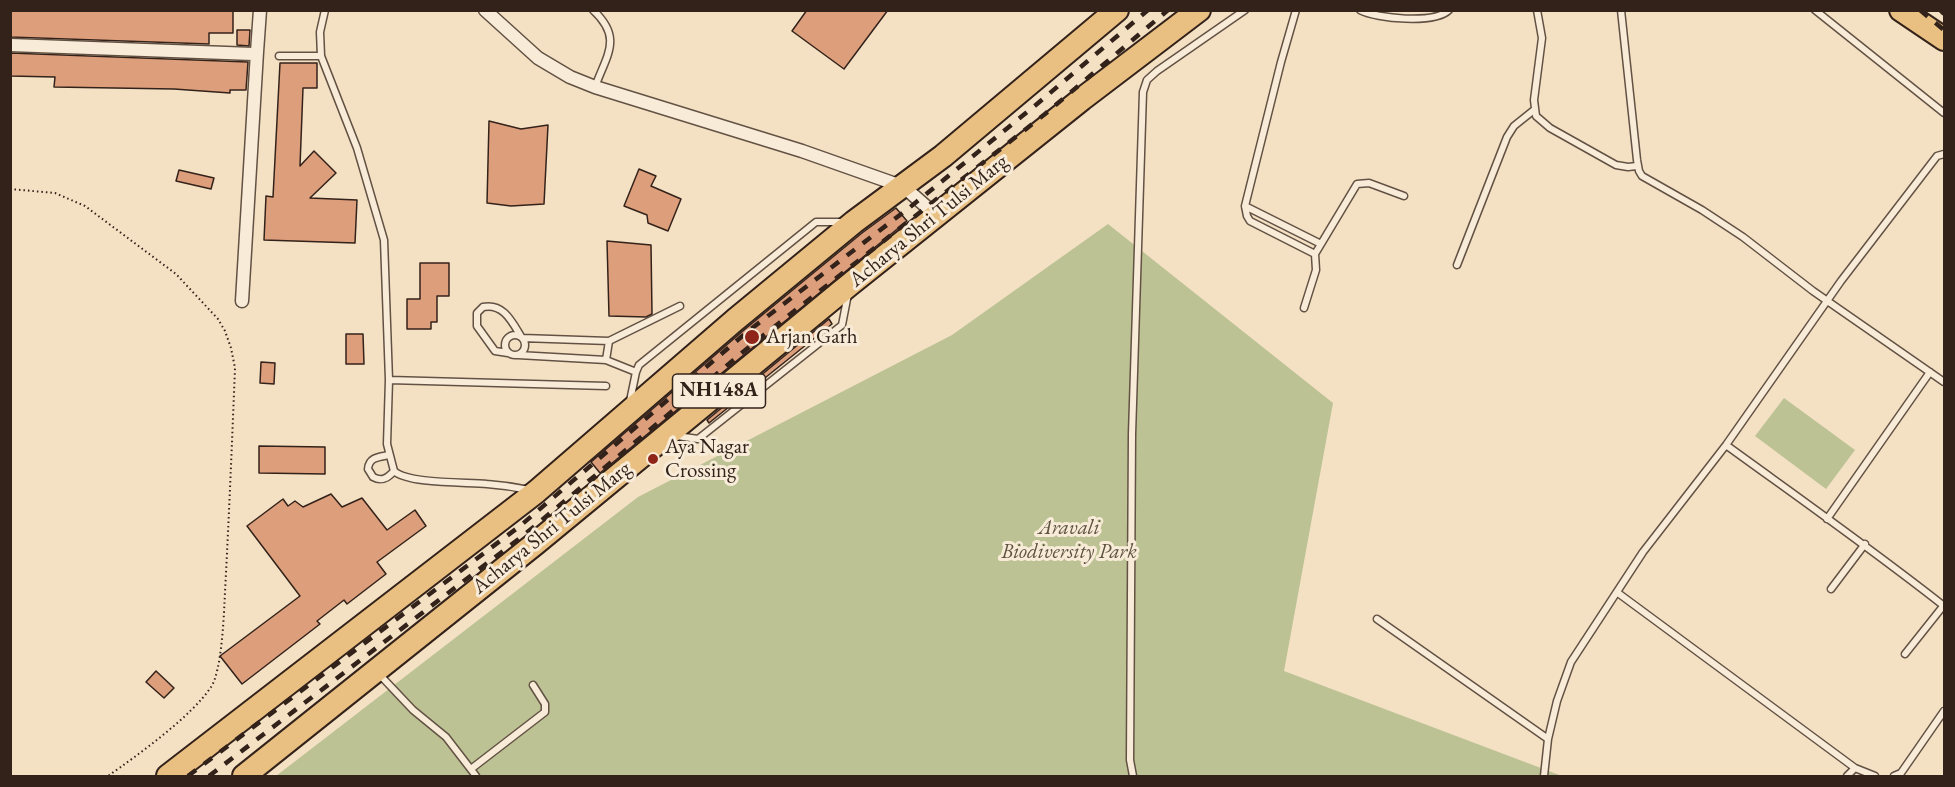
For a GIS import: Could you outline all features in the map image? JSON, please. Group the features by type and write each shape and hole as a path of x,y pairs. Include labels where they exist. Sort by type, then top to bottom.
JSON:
{"highway":[{"name":"Acharya Shri Tulsi Marg","path":"168,777 536,492 628,411 854,222 944,156 1117,10"},
{"name":"Acharya Shri Tulsi Marg","path":"244,777 536,543 849,285 1082,99 1199,10"},
{"path":"1901,10 1942,32"}],"street":[{"path":"242,301 260,10"},
{"path":"485,10 538,58 570,77 595,87 802,151 904,187 937,216"},
{"path":"10,45 253,54 257,52"}],"lane":[{"path":"325,10 320,32 321,56 357,148 381,227 386,266 389,380 387,444 394,471 405,477 424,480 501,485 536,492"},
{"path":"593,10 608,26 611,34 608,52 595,87"},
{"path":"1132,777 1130,760 1132,434 1143,92 1151,76 1245,10"},
{"path":"1296,10 1245,206 1246,216 1256,225 1315,254"},
{"path":"1360,10 1375,15 1427,19 1441,16 1449,10"},
{"path":"1537,10 1542,38 1534,110 1540,120 1616,165 1628,168 1637,166"},
{"path":"1621,10 1639,171 1647,180 1702,210 1743,237 1827,301 1944,382"},
{"path":"1815,10 1944,113"},
{"path":"279,56 321,56"},
{"path":"1456,265 1507,137 1514,126 1534,110"},
{"path":"1544,777 1548,739 1567,671 1643,552 1726,445 1827,301 1937,156 1944,154"},
{"path":"1304,308 1316,270 1315,254 1358,184 1369,183 1404,196"},
{"path":"1245,206 1321,244"},
{"path":"628,411 639,365 816,222 854,222"},
{"path":"508,353 505,344 507,338 513,335 522,338 609,341 680,306"},
{"path":"518,355 525,348 522,338 507,315 498,307 483,307 477,313 477,326 495,351 518,355 606,360 636,372"},
{"path":"606,360 609,341"},
{"path":"1827,519 1930,372"},
{"path":"389,380 606,386"},
{"path":"1726,445 1865,544 1944,606 1905,654"},
{"path":"388,455 370,461 368,469 373,477 381,479 389,477 394,471"},
{"path":"1831,589 1865,544"},
{"path":"1618,592 1855,768 1875,777"},
{"path":"1377,619 1548,739"},
{"path":"375,671 413,710 446,736 476,777"},
{"path":"471,769 545,712 545,704 533,685"},
{"path":"1894,777 1901,773 1944,711"},
{"path":"1847,777 1855,768"}],"path":[{"path":"10,189 55,193 85,206 176,274 218,319 231,348 235,368 224,620 215,678 212,686 185,716 108,777"}],"green space":[{"name":"Aravali Biodiversity Park","path":"1108,224 1333,403 1284,671 1562,776 276,776 638,497 952,335"},
{"path":"1784,398 1855,450 1826,489 1755,436"}],"building":[{"path":"10,10 233,10 233,33 209,33 209,44 10,37"},
{"path":"807,10 888,10 844,69 792,31"},
{"path":"237,30 250,30 249,46 237,45"},
{"path":"10,53 248,62 246,90 230,90 230,93 174,89 54,87 55,77 10,76"},
{"path":"280,63 317,63 317,88 303,88 300,166 314,151 336,173 310,198 357,200 355,243 264,240 266,196 273,197"},
{"path":"489,121 521,129 548,125 544,204 511,206 487,203"},
{"path":"639,169 656,176 651,186 681,199 668,231 648,223 647,215 624,206"},
{"path":"179,170 214,178 211,189 176,181"},
{"path":"896,208 907,221 600,473 591,462 744,330"},
{"path":"607,241 651,245 652,314 646,317 609,316"},
{"path":"420,263 449,263 449,296 437,296 437,322 431,322 431,329 407,329 407,299 420,299"},
{"path":"829,319 832,324 709,423 707,420"},
{"path":"346,334 363,334 364,364 346,364"},
{"path":"261,362 275,363 274,384 260,383"},
{"path":"259,446 325,447 325,474 259,473"},
{"path":"331,494 342,507 362,498 387,530 415,510 426,526 377,562 386,574 347,604 344,600 317,621 320,624 242,684 220,656 300,596 247,526 283,499 288,506 295,501 303,507"},
{"path":"156,671 174,688 164,698 146,682"}],"railway":[{"path":"188,776 520,526 747,332 909,208 1148,10"},
{"path":"209,776 524,535 755,342 1045,114 1168,10"},
{"path":"1920,10 1944,30"},
{"path":"1940,10 1944,14"}],"place":[{"name":"Arjan Garh","path":"752,337"},
{"name":"Aya Nagar Crossing","path":"653,459"}]}
